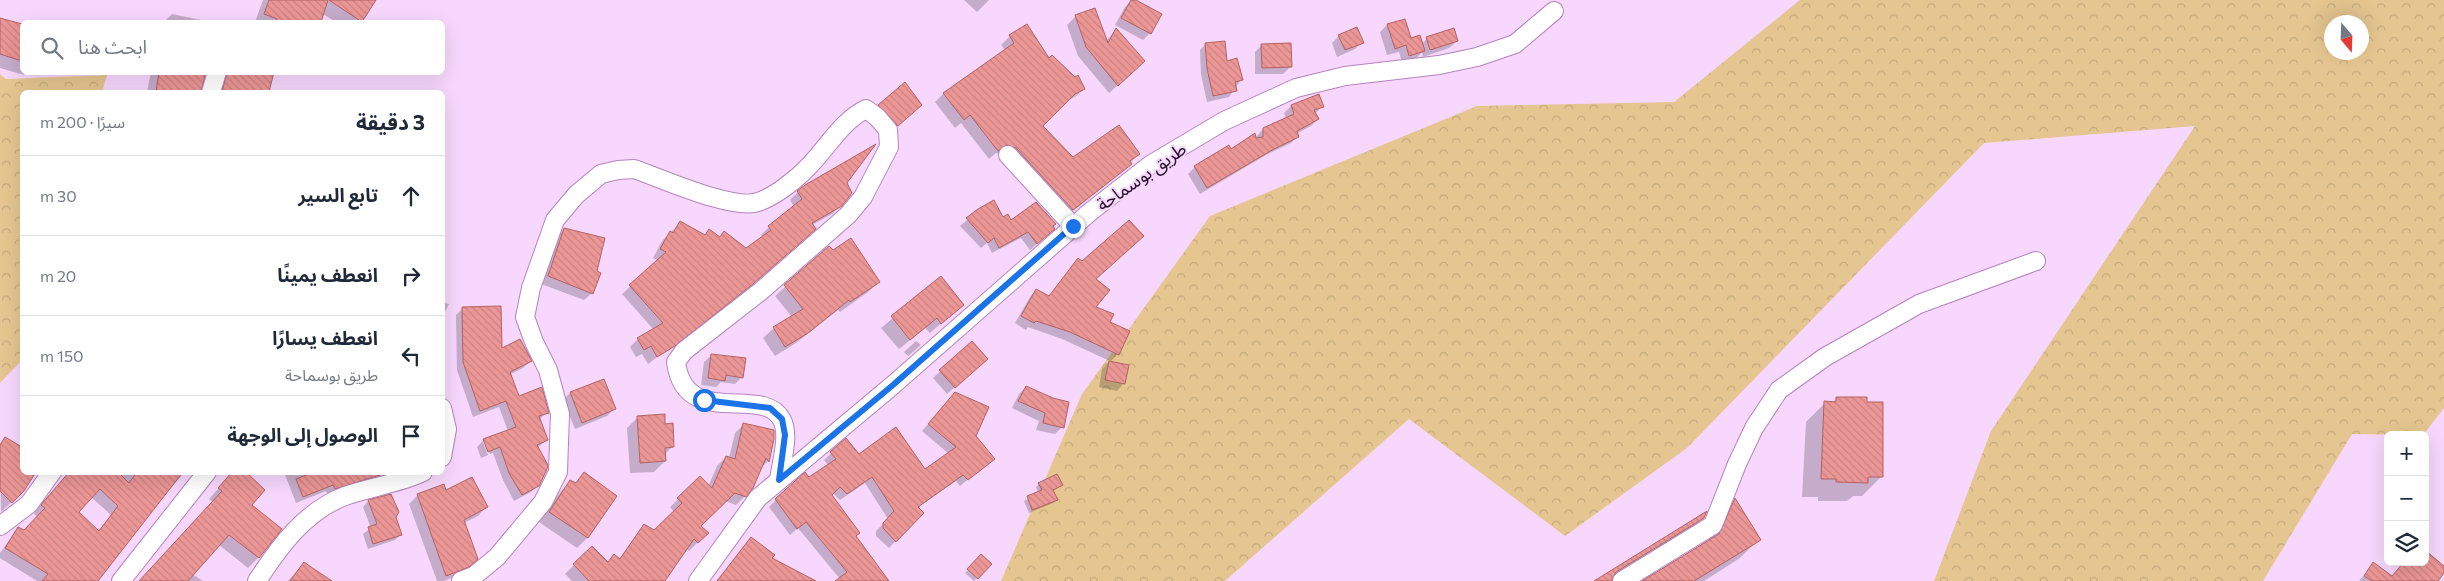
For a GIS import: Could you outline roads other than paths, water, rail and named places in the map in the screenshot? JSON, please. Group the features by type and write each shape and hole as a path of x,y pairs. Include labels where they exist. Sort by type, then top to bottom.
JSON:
{"street":[{"name":"طريق بوسماحة","path":"698,581 758,498 893,385 1073,226 1150,165 1224,121 1296,88 1345,76 1439,65 1477,57 1515,44 1554,11"},
{"path":"212,90 217,75"},
{"path":"460,581 474,576 497,557 543,502 558,472 560,414 548,370 525,318 531,288 555,220 570,202 601,174 634,168 733,203 757,203 773,194 809,166 852,116 866,109 877,117 888,130 889,146 863,197 848,216 761,291 684,350 676,362 678,377 687,392 704,400 770,408 782,419 785,435 779,480"},
{"path":"1008,155 1073,226"},
{"path":"1622,581 1713,525 1737,464 1754,428 1779,390 1825,357 1919,304 2036,262"},
{"path":"0,526 29,504 50,475"},
{"path":"121,581 205,475"},
{"path":"257,581 275,554 305,520 324,505 346,496 413,475"}]}
